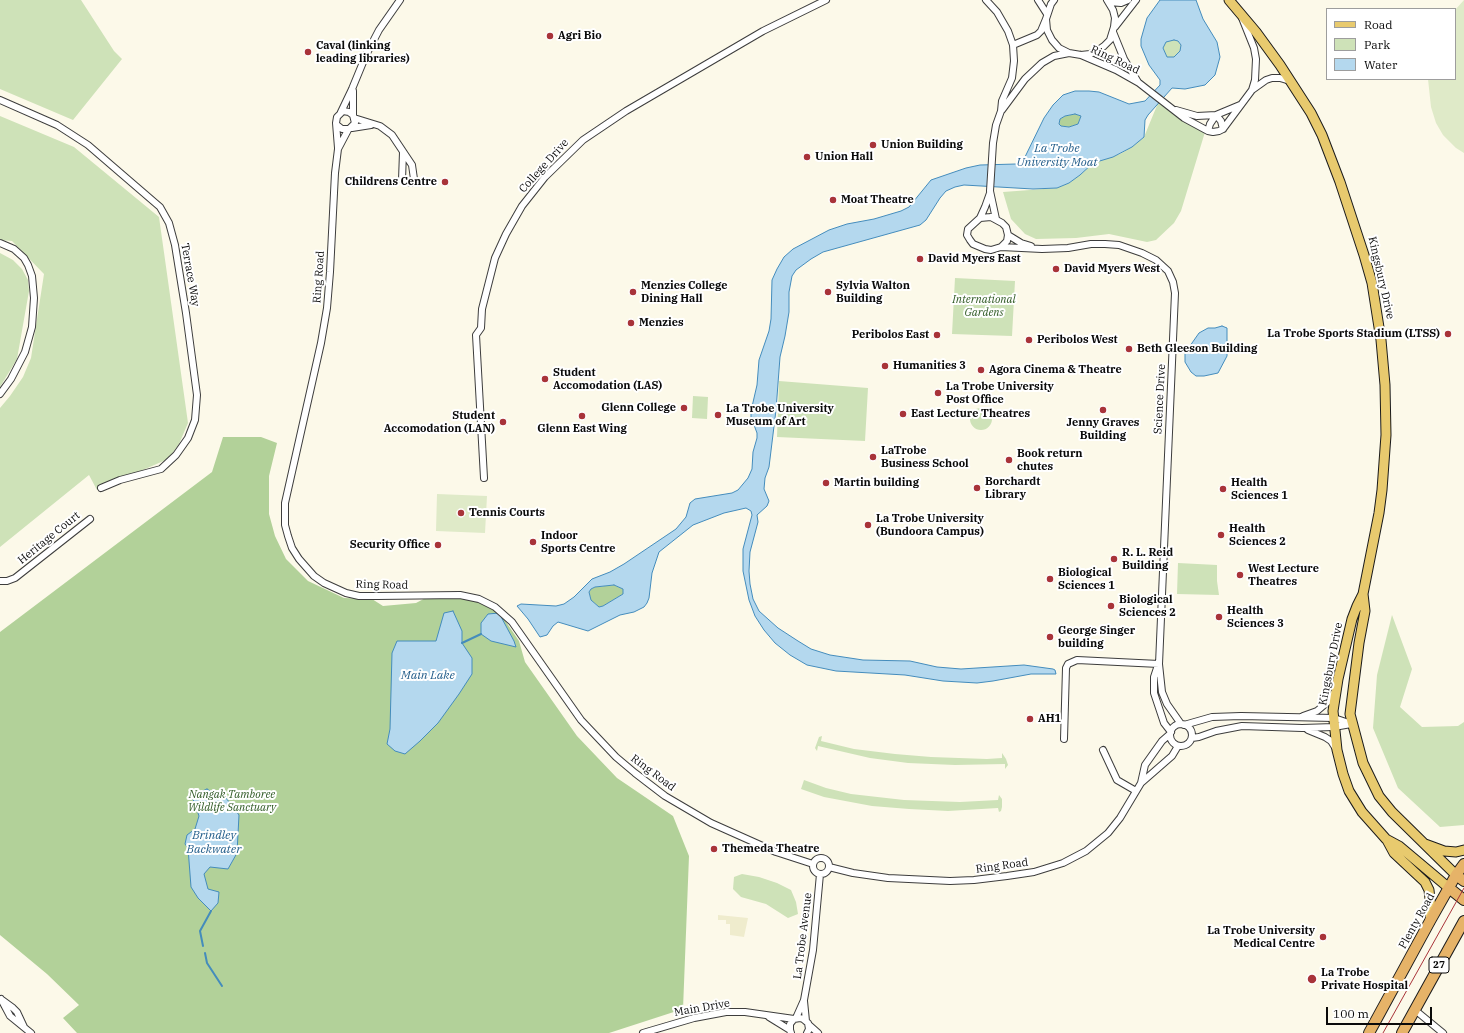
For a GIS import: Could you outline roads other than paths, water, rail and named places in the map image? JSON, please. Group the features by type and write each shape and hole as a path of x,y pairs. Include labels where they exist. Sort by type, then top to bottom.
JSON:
{"highway":[{"name":"Plenty Road","path":"1369,1033 1449,888 1460,878 1464,864"},
{"path":"1449,888 1464,900"},
{"name":"27","path":"1402,1033 1464,921"}],"main road":[{"name":"Kingsbury Drive","path":"1229,0 1292,82 1322,136 1356,228 1372,283 1381,340 1386,412 1385,462 1380,512 1363,594 1352,619 1338,679 1333,711 1337,750 1349,791 1362,812 1386,839 1399,846 1449,888"},
{"name":"Kingsbury Drive","path":"1363,594 1365,611 1350,707 1352,724 1363,763 1379,796 1392,812 1460,878"},
{"path":"1386,839 1394,853 1425,882 1429,891 1431,908 1430,921"},
{"path":"1422,842 1444,851 1456,852 1464,850"}],"street":[{"path":"338,149 337,117 352,89 366,55 380,30 400,0"},
{"name":"College Drive","path":"484,478 476,335 481,328 482,309 495,258 506,234 522,206 545,177 583,140 626,111 763,31 826,0"},
{"path":"986,0 1002,20 1013,45 1014,61 1012,78 1002,101 1002,111"},
{"path":"1038,0 1047,16 1047,30 1052,40 1059,48 1069,53 1081,55 1098,51 1104,46 1110,40 1114,29 1136,0"},
{"path":"1013,45 1037,35 1041,31 1051,4 1054,0"},
{"path":"1108,1 1121,3 1128,0"},
{"name":"Ring Road","path":"1108,1 1113,10 1115,18 1114,29 1124,59 1139,83"},
{"name":"Ring Road","path":"1238,10 1254,48 1256,59 1255,80 1252,90"},
{"path":"980,218 991,217 1006,227 1008,235 1007,241 1001,247 985,250 973,244 967,235 968,229 980,218 986,207 990,191 994,134 1002,111 1025,79 1042,63 1054,56 1069,53"},
{"name":"Ring Road","path":"1081,55 1116,70 1139,83 1184,118 1208,131"},
{"name":"Ring Road","path":"1222,129 1252,90 1266,80 1280,78 1292,82"},
{"path":"350,129 355,123 352,89"},
{"name":"Terrace Way","path":"0,100 57,125 83,142 160,207 170,223 186,313 197,395 195,420 188,438 172,459 161,469 120,480 101,488"},
{"name":"Ring Road","path":"1167,106 1190,115 1208,116 1227,111 1241,104"},
{"path":"341,112 346,111 354,117 389,132 403,152"},
{"path":"1216,115 1221,121 1222,129 1219,131 1208,131 1210,124 1216,115"},
{"path":"337,125 342,129 375,125"},
{"name":"Ring Road","path":"350,129 338,149 330,272 322,343 285,504 285,525 292,548 299,559 314,576 324,583 346,593 371,596 460,595 486,602 504,614 512,622 581,720 616,757 635,773 665,796 711,822 776,852 813,864"},
{"path":"990,191 996,219"},
{"name":"Science Drive","path":"1008,235 1021,243 1042,249"},
{"path":"0,243 14,249 24,258 32,276 34,298 31,332 25,352 11,379 0,394"},
{"name":"Science Drive","path":"1001,247 1042,249 1068,248 1091,244 1119,245 1142,253 1156,260 1168,271 1173,282 1175,293 1159,664 1162,692 1168,704 1182,724"},
{"name":"Heritage Court","path":"0,581 7,581 15,578 90,518"},
{"path":"1064,739 1066,668 1068,664 1077,660 1159,664"},
{"name":"Science Drive","path":"1159,664 1154,677 1154,694 1164,723 1170,733"},
{"path":"1300,717 1317,711 1330,700 1338,679"},
{"path":"1154,694 1162,692"},
{"path":"1182,724 1191,730 1192,738 1188,745 1178,746 1171,740 1170,733 1176,726 1182,724 1212,718 1241,716 1300,717 1352,724"},
{"path":"1192,738 1216,731 1242,726 1302,728 1334,722"},
{"path":"1302,728 1325,737 1331,741 1337,750"},
{"name":"Ring Road","path":"1141,783 1145,765 1162,741 1170,733"},
{"name":"Ring Road","path":"828,867 853,873 888,878 950,881 974,880 1034,872 1048,868 1072,859 1095,845 1108,833 1120,818 1141,783 1172,756 1178,746"},
{"path":"1103,750 1117,780 1136,791"},
{"path":"822,858 826,861 828,867 825,872 820,874 815,871 813,864 817,859 822,858"},
{"name":"La Trobe Avenue","path":"790,1032 790,1024 795,1019 804,1000 813,950 820,874"},
{"path":"1,999 17,1012 24,1027 30,1033"},
{"name":"La Trobe Avenue","path":"804,1000 808,1023 807,1033"},
{"path":"1415,1010 1443,1033"},
{"name":"Main Drive","path":"643,1033 676,1022 717,1013 745,1012 765,1016 803,1019 808,1023"},
{"name":"Main Drive","path":"765,1016 790,1032"},
{"path":"808,1023 818,1033"}],"water":[{"name":"La Trobe University Moat","path":"1160,0 1196,0 1203,19 1217,42 1220,57 1215,75 1205,85 1185,89 1172,88 1148,115 1145,120 1144,137 1132,147 1113,157 1093,163 1069,183 1057,188 1033,189 964,185 955,187 946,191 926,220 920,225 823,252 796,270 792,276 789,292 789,312 780,357 776,410 769,467 765,478 764,489 769,501 767,506 757,515 758,522 750,552 750,584 753,599 759,611 778,628 811,649 830,655 863,660 910,661 937,667 961,669 1024,665 1053,669 1055,670 1056,674 1031,674 977,683 943,681 905,675 836,671 807,665 790,655 775,643 755,616 749,600 743,571 743,549 752,515 751,511 746,508 724,513 693,525 659,552 652,573 649,598 644,607 634,612 620,615 588,631 558,622 553,626 547,635 540,637 517,606 521,604 556,606 564,604 574,597 592,579 610,572 624,564 676,529 686,517 690,503 695,499 732,493 738,490 748,478 752,469 753,452 757,438 757,433 751,417 751,411 757,385 759,360 769,331 771,319 772,280 784,257 793,249 829,230 847,224 874,219 909,207 931,180 966,168 980,165 1016,164 1023,161 1044,118 1053,105 1063,95 1075,91 1089,91 1099,92 1129,104 1145,101 1160,85 1160,80 1149,65 1141,46 1141,39 1147,18","holes":["1174,40 1178,41 1181,45 1180,51 1174,57 1167,57 1163,48 1166,42","1075,114 1081,116 1078,124 1069,127 1061,126 1059,124 1060,119 1065,116","614,585 623,589 623,594 599,607 591,600 589,592 595,587"]},
{"path":"1222,326 1227,328 1227,356 1218,373 1196,376 1191,372 1185,362 1185,353 1199,333 1208,328"},
{"name":"Main Lake","path":"453,611 462,631 462,643 472,658 472,674 438,723 420,741 405,754 395,751 387,744 390,729 392,653 397,641 436,641 444,613"},
{"path":"499,613 516,647 491,641 481,634 481,623 488,614"},
{"name":"Brindley Backwater","path":"207,789 218,796 226,798 239,815 237,853 228,869 210,867 204,874 208,889 219,892 218,903 211,911 198,898 191,887 188,848 185,844 187,835 195,829 199,816 193,799 194,795"}],"waterway":[{"path":"462,643 481,634"},
{"path":"203,946 200,931 211,911"},
{"path":"205,953 207,963 222,986"}],"tram line":[{"path":"1383,1033 1464,888"}],"place":[{"name":"Agri Bio","path":"550,36"},
{"name":"Caval (linking leading libraries)","path":"308,52"},
{"name":"Union Building","path":"873,145"},
{"name":"Union Hall","path":"807,157"},
{"name":"Childrens Centre","path":"445,182"},
{"name":"Moat Theatre","path":"833,200"},
{"name":"David Myers East","path":"920,259"},
{"name":"David Myers West","path":"1056,269"},
{"name":"Menzies College Dining Hall","path":"633,292"},
{"name":"Sylvia Walton Building","path":"828,292"},
{"name":"Menzies","path":"631,323"},
{"name":"La Trobe Sports Stadium (LTSS)","path":"1448,334"},
{"name":"Peribolos East","path":"937,335"},
{"name":"Peribolos West","path":"1029,340"},
{"name":"Beth Gleeson Building","path":"1129,349"},
{"name":"Humanities 3","path":"885,366"},
{"name":"Agora Cinema & Theatre","path":"981,370"},
{"name":"Student Accomodation (LAS)","path":"545,379"},
{"name":"La Trobe University Post Office","path":"938,393"},
{"name":"Glenn College","path":"684,408"},
{"name":"Jenny Graves Building","path":"1103,410"},
{"name":"East Lecture Theatres","path":"903,414"},
{"name":"La Trobe University Museum of Art","path":"718,415"},
{"name":"Glenn East Wing","path":"582,416"},
{"name":"Student Accomodation (LAN)","path":"503,422"},
{"name":"LaTrobe Business School","path":"873,457"},
{"name":"Book return chutes","path":"1009,460"},
{"name":"Martin building","path":"826,483"},
{"name":"Borchardt Library","path":"977,488"},
{"name":"Health Sciences 1","path":"1223,489"},
{"name":"Tennis Courts","path":"461,513"},
{"name":"La Trobe University (Bundoora Campus)","path":"868,525"},
{"name":"Health Sciences 2","path":"1221,535"},
{"name":"Indoor Sports Centre","path":"533,542"},
{"name":"Security Office","path":"438,545"},
{"name":"R. L. Reid Building","path":"1114,559"},
{"name":"West Lecture Theatres","path":"1240,575"},
{"name":"Biological Sciences 1","path":"1050,579"},
{"name":"Biological Sciences 2","path":"1111,606"},
{"name":"Health Sciences 3","path":"1219,617"},
{"name":"George Singer building","path":"1050,637"},
{"name":"AH1","path":"1030,719"},
{"name":"Themeda Theatre","path":"714,849"},
{"name":"La Trobe University Medical Centre","path":"1323,937"},
{"name":"La Trobe Private Hospital","path":"1312,979"}],"park label":[{"name":"International Gardens","path":"984,306"},
{"name":"Nangak Tamboree Wildlife Sanctuary","path":"232,801"}]}
